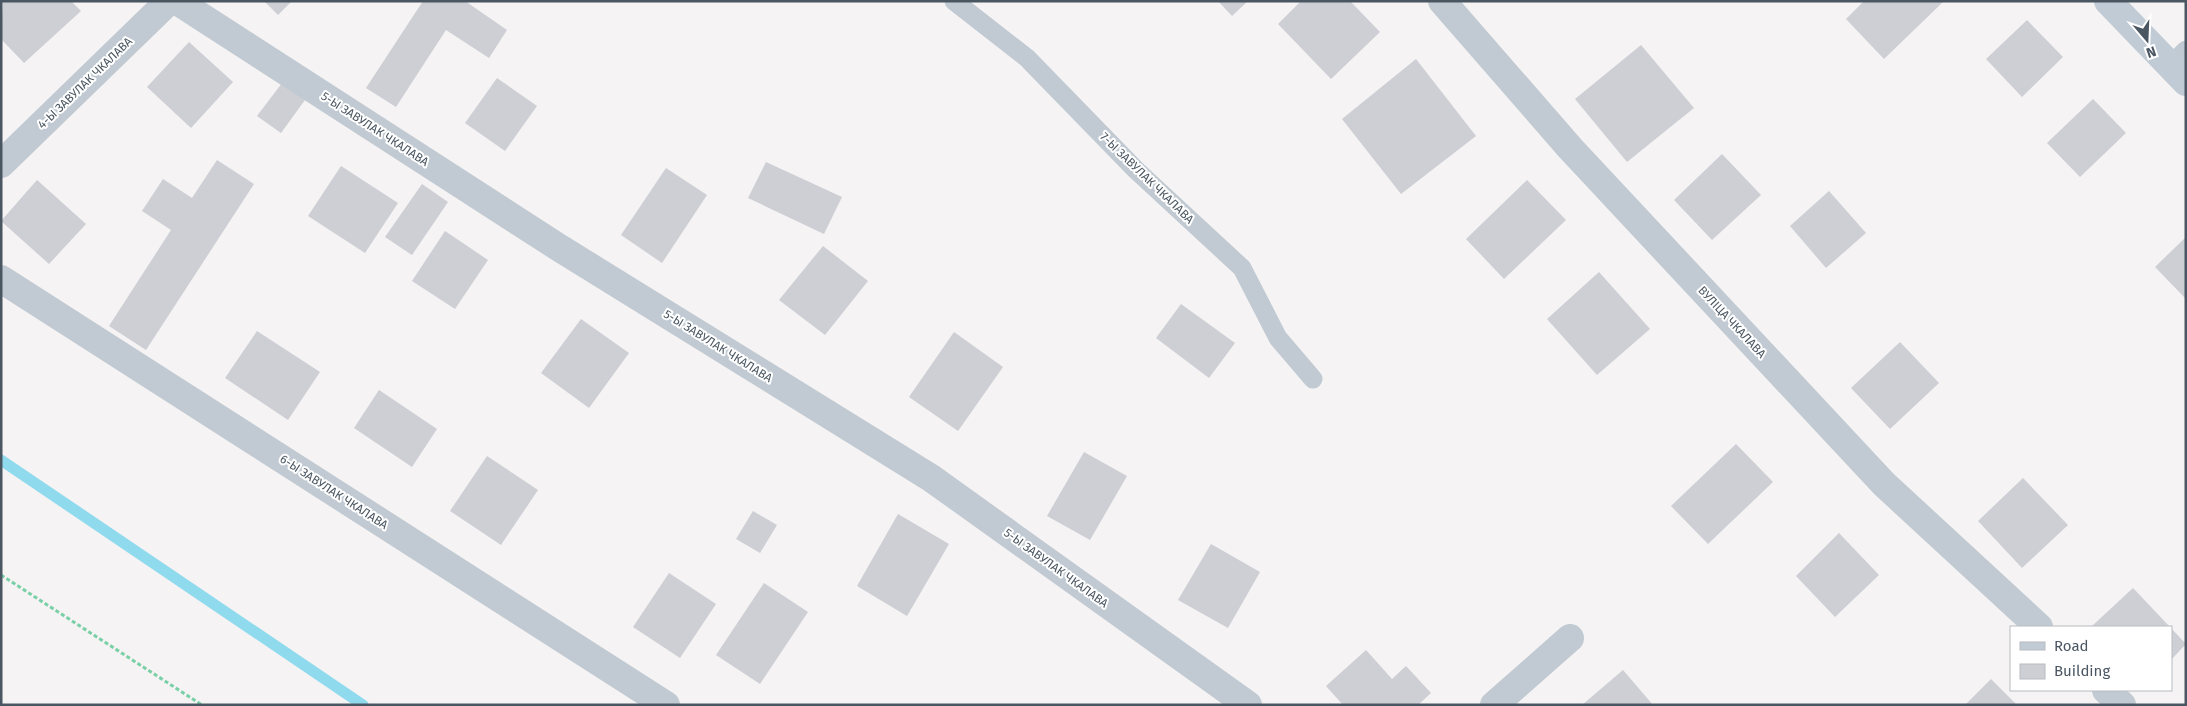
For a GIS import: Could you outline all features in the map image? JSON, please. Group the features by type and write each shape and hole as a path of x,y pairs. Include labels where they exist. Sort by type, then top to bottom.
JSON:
{"street":[{"name":"4-Ы ЗАВУЛАК ЧКАЛАВА","path":"1,164 169,1"},
{"name":"5-Ы ЗАВУЛАК ЧКАЛАВА","path":"177,1 558,247 931,478 1248,705"},
{"name":"ВУЛІЦА ЧКАЛАВА","path":"1442,1 1570,148 1884,484 2037,626"},
{"path":"2108,1 2180,66"},
{"name":"6-Ы ЗАВУЛАК ЧКАЛАВА","path":"1,279 666,705"},
{"path":"1494,705 1570,638"},
{"path":"2107,691 2122,705"}],"lane":[{"name":"7-Ы ЗАВУЛАК ЧКАЛАВА","path":"954,1 1027,58 1136,170 1242,268 1278,338 1313,379"}],"path":[{"path":"1,574 202,705"}],"building":[{"path":"3,1 71,1 81,11 24,63 1,39"},
{"path":"264,1 292,1 278,15"},
{"path":"423,1 465,1 507,30 489,58 446,30 396,107 366,88"},
{"path":"1218,1 1248,1 1232,16"},
{"path":"1301,1 1350,1 1380,32 1331,79 1278,24"},
{"path":"1864,1 1944,1 1884,59 1846,19"},
{"path":"2027,20 2063,57 2022,97 1986,59"},
{"path":"189,42 233,82 191,128 147,87"},
{"path":"1641,45 1694,108 1627,162 1575,99"},
{"path":"1416,59 1476,136 1401,194 1342,119"},
{"path":"497,78 537,106 505,151 465,123"},
{"path":"282,83 305,100 281,133 257,116"},
{"path":"2093,99 2126,133 2080,177 2047,143"},
{"path":"1722,154 1761,195 1712,240 1674,200"},
{"path":"217,160 254,184 146,350 109,326 171,230 142,211 163,179 192,198"},
{"path":"766,162 842,197 824,234 748,198"},
{"path":"341,166 398,203 365,253 308,216"},
{"path":"666,168 707,195 662,263 621,235"},
{"path":"37,180 86,224 49,264 1,221"},
{"path":"1527,180 1566,220 1504,279 1466,239"},
{"path":"422,184 448,202 412,255 385,237"},
{"path":"1829,191 1866,233 1826,268 1790,226"},
{"path":"445,231 488,260 455,309 412,281"},
{"path":"2186,237 2186,299 2155,267"},
{"path":"823,246 868,281 825,335 779,300"},
{"path":"1599,272 1650,329 1597,375 1547,319"},
{"path":"1181,304 1235,343 1209,378 1156,338"},
{"path":"581,319 629,353 589,408 541,373"},
{"path":"257,331 320,372 288,420 225,378"},
{"path":"954,332 1003,367 958,431 909,397"},
{"path":"1900,342 1939,383 1890,429 1851,388"},
{"path":"379,390 437,429 412,467 354,428"},
{"path":"1736,444 1773,482 1708,544 1671,506"},
{"path":"1084,452 1127,476 1090,540 1047,516"},
{"path":"487,456 538,490 501,545 450,511"},
{"path":"2023,478 2068,525 2022,568 1978,521"},
{"path":"753,511 777,525 760,553 736,539"},
{"path":"898,514 949,544 907,616 857,586"},
{"path":"1839,533 1879,575 1835,617 1796,576"},
{"path":"1211,544 1260,572 1228,628 1178,600"},
{"path":"669,573 716,604 680,658 633,627"},
{"path":"764,583 808,612 760,684 716,655"},
{"path":"2133,588 2169,626 2092,626"},
{"path":"2172,629 2186,644 2172,659"},
{"path":"1366,650 1392,679 1406,666 1431,693 1418,705 1343,705 1326,686"},
{"path":"1623,670 1653,705 1582,705"},
{"path":"1991,679 2017,705 1965,705"}],"waterway":[{"path":"1,460 363,705"}]}
